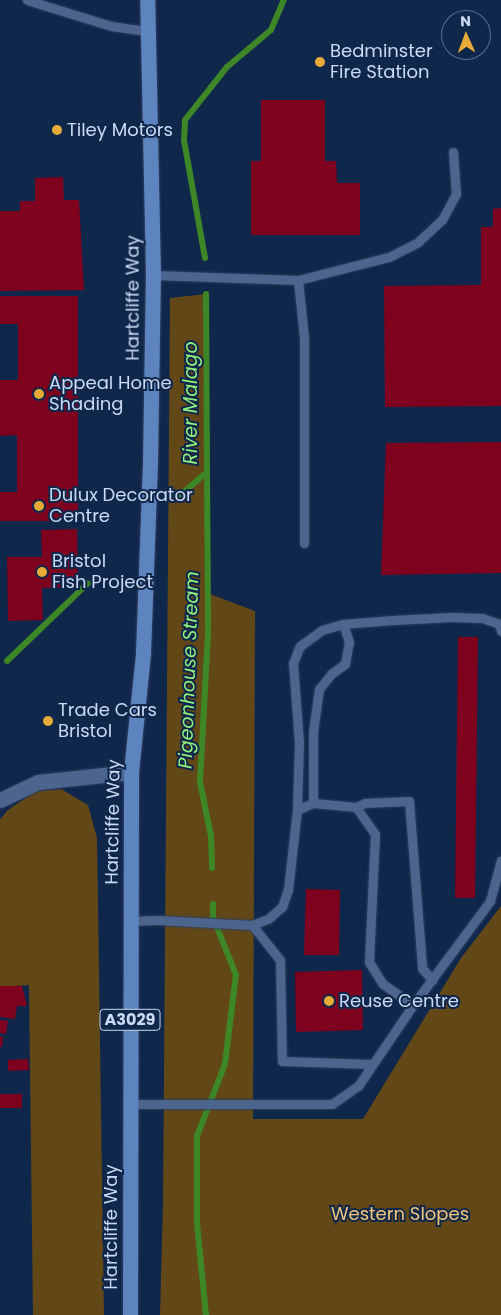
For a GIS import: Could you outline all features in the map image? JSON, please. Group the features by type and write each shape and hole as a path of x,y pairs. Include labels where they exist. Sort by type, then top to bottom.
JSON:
{"highway":[{"name":"Hartcliffe Way","path":"130,1315 131,772 143,653 150,462 153,275 147,0"}],"street":[{"path":"0,800 38,782 131,772"}],"lane":[{"path":"26,0 112,26 148,31"},
{"path":"153,275 298,280 390,257 418,242 442,220 456,194 453,152"},
{"path":"298,280 304,338 304,543"},
{"path":"130,921 252,925 268,919 282,907 288,890 297,810 299,743 293,663 300,646 322,630 343,624 452,617 482,618 499,624 501,631"},
{"path":"313,803 313,732 319,688 331,674 345,664 349,642 343,624"},
{"path":"297,810 313,803 356,807 364,803 409,801 422,968 432,980"},
{"path":"356,807 375,834 368,962 383,984 413,1005"},
{"path":"130,1104 332,1104 358,1086 371,1064 413,1005 490,901 501,860"},
{"path":"252,925 280,960 282,1061 371,1064"}],"green space":[{"name":"Western Slopes","path":"206,294 210,594 255,611 253,1119 363,1119 461,958 501,906 501,1315 160,1315 163,1204 170,298"},
{"path":"61,789 88,805 97,838 104,1315 33,1315 29,985 0,987 0,819 8,810 36,791"}],"building":[{"path":"261,100 325,100 325,161 336,161 337,183 360,183 360,235 251,235 251,161 261,161"},
{"path":"63,177 64,200 79,200 84,290 0,291 0,211 20,211 20,201 35,201 35,178"},
{"path":"501,208 501,406 385,407 384,286 481,285 481,227 493,227 493,209"},
{"name":"Appeal Home Shading","path":"0,296 78,296 78,521 0,521 0,492 17,492 17,435 0,436 0,380 18,380 18,324 0,324"},
{"path":"501,442 501,573 381,575 386,443"},
{"name":"Bristol Fish Project","path":"77,529 78,587 42,588 43,620 8,621 7,557 42,557 41,530"},
{"path":"458,637 478,637 475,898 455,898"},
{"path":"306,889 340,890 339,955 304,955"},
{"name":"Reuse Centre","path":"362,970 363,1030 296,1032 295,972"},
{"path":"0,986 22,986 27,1006 17,1006 15,1019 0,1017"},
{"path":"0,1020 8,1021 6,1034 0,1033"},
{"path":"0,1036 3,1037 2,1047 0,1047"},
{"path":"28,1059 29,1070 8,1071 8,1060"},
{"path":"0,1094 22,1094 22,1108 0,1108"}],"waterway":[{"name":"River Malago","path":"205,258 184,140 185,120 227,67 271,30 284,0"},
{"name":"River Malago","path":"176,499 207,472 206,294"},
{"name":"Pigeonhouse Stream","path":"207,472 208,634 200,782 211,836 212,868"},
{"name":"River Malago","path":"7,661 88,583"},
{"name":"Pigeonhouse Stream","path":"206,1315 197,1223 197,1136 225,1064 236,975 213,917 213,904"}],"place":[{"name":"Bedminster Fire Station","path":"320,62"},
{"name":"Tiley Motors","path":"57,130"},
{"name":"Appeal Home Shading","path":"39,394"},
{"name":"Dulux Decorator Centre","path":"39,506"},
{"name":"Bristol Fish Project","path":"42,572"},
{"name":"Trade Cars Bristol","path":"48,721"},
{"name":"Reuse Centre","path":"329,1001"}]}
